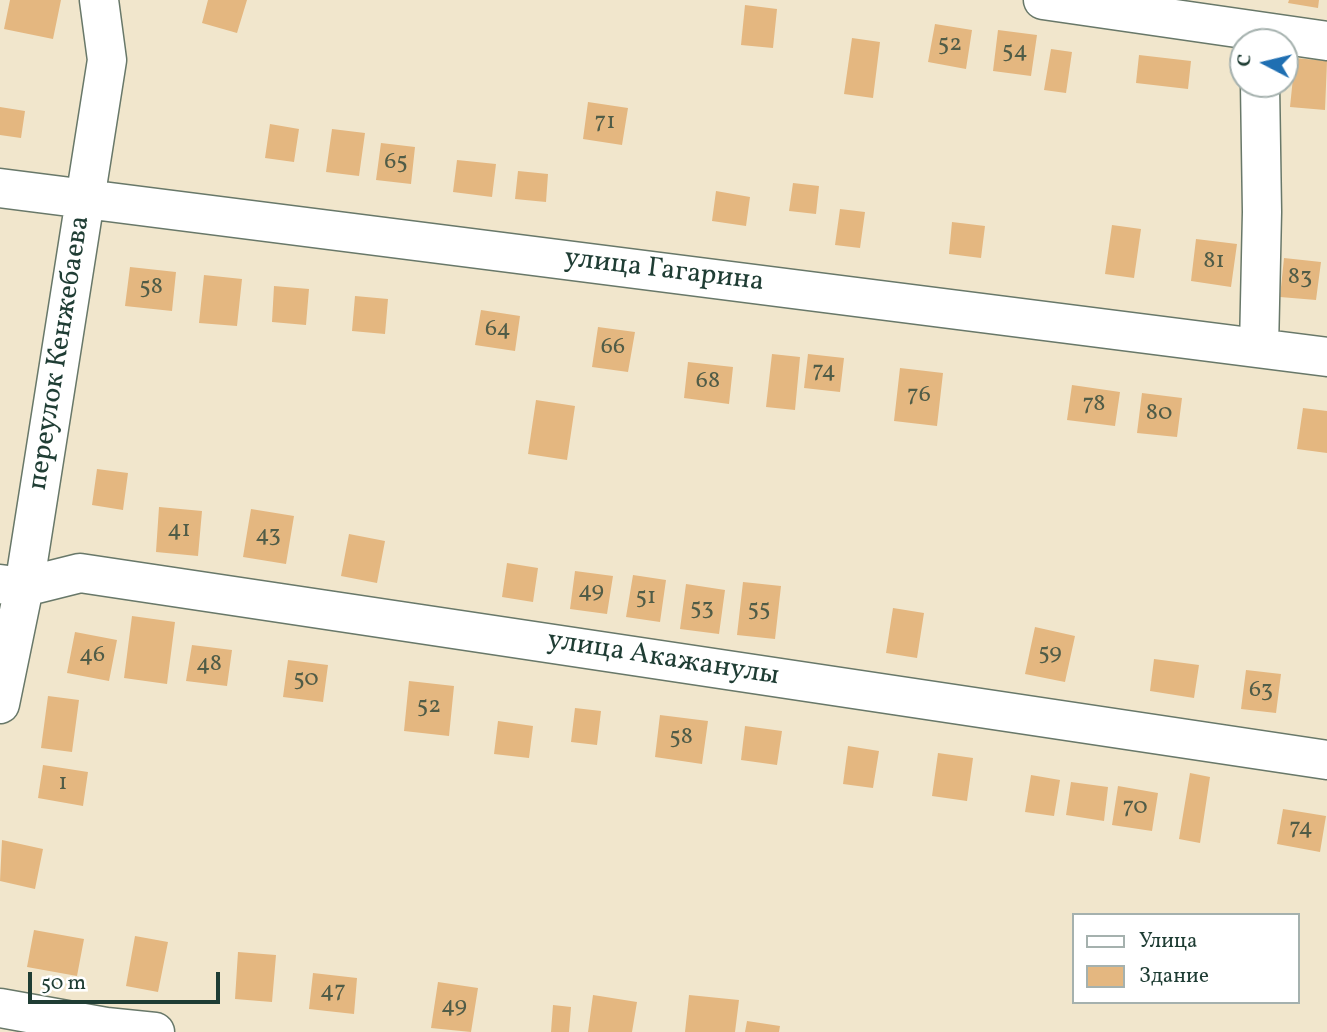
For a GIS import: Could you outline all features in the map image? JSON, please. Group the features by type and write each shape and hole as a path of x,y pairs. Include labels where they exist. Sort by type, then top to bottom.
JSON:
{"street":[{"name":"переулок Кенжебаева","path":"0,705 12,586 85,199 107,60 99,0"},
{"path":"1043,0 1259,24 1327,41"},
{"path":"1259,348 1262,212 1260,98"},
{"name":"улица Гагарина","path":"0,188 1327,357"},
{"name":"улица Акажанулы","path":"12,586 80,573 1327,760"},
{"path":"0,1008 106,1027 155,1032"}],"building":[{"path":"10,0 61,0 53,39 4,29"},
{"path":"208,0 247,0 237,33 202,23"},
{"path":"1289,0 1319,0 1318,8 1288,3"},
{"path":"745,5 777,9 773,48 741,45"},
{"path":"935,24 972,30 966,69 928,62"},
{"path":"998,30 1037,35 1031,76 993,71"},
{"path":"852,38 880,42 873,98 844,94"},
{"path":"1051,49 1072,52 1066,93 1044,90"},
{"path":"1139,55 1191,61 1188,89 1136,83"},
{"path":"1299,58 1327,61 1325,110 1290,107 1291,98 1299,98"},
{"path":"588,102 628,108 622,145 583,139"},
{"path":"0,107 25,111 21,138 0,135"},
{"path":"270,124 299,129 294,162 265,158"},
{"path":"332,129 365,133 359,176 326,172"},
{"path":"381,143 415,147 411,184 376,180"},
{"path":"457,160 496,164 492,197 453,192"},
{"path":"518,171 548,174 546,202 515,199"},
{"path":"793,183 819,186 816,214 789,211"},
{"path":"716,191 750,197 746,226 712,221"},
{"path":"840,209 865,212 860,248 835,245"},
{"path":"952,222 985,226 981,258 949,254"},
{"path":"1112,225 1141,229 1134,278 1105,274"},
{"path":"1196,239 1237,244 1231,287 1191,281"},
{"path":"1284,258 1321,262 1316,300 1280,297"},
{"path":"130,267 176,272 172,311 125,306"},
{"path":"204,275 242,279 237,326 199,323"},
{"path":"274,286 309,289 306,325 272,322"},
{"path":"355,296 388,299 385,334 352,331"},
{"path":"481,310 520,316 515,351 475,345"},
{"path":"598,327 635,332 628,372 592,367"},
{"path":"772,354 800,357 795,410 766,407"},
{"path":"808,354 844,358 840,392 804,388"},
{"path":"688,362 733,367 729,404 684,398"},
{"path":"900,368 943,373 937,426 894,421"},
{"path":"1072,385 1120,392 1115,426 1067,420"},
{"path":"1142,393 1182,398 1177,437 1137,433"},
{"path":"536,400 575,406 567,460 528,454"},
{"path":"1303,408 1327,411 1327,453 1297,449"},
{"path":"97,469 128,473 123,510 92,505"},
{"path":"159,507 202,511 198,556 156,552"},
{"path":"251,509 294,516 286,564 243,557"},
{"path":"349,534 385,541 377,583 341,576"},
{"path":"507,563 538,568 533,602 502,597"},
{"path":"575,571 613,576 607,614 570,609"},
{"path":"633,575 666,580 660,622 626,617"},
{"path":"743,582 781,586 775,639 737,635"},
{"path":"686,584 725,590 719,634 680,629"},
{"path":"893,608 924,613 917,658 886,653"},
{"path":"132,616 175,622 167,684 124,678"},
{"path":"1035,627 1075,636 1065,682 1025,674"},
{"path":"75,632 117,640 109,681 67,673"},
{"path":"192,645 232,650 227,686 186,681"},
{"path":"1154,659 1199,665 1194,698 1150,691"},
{"path":"288,660 328,665 323,702 283,697"},
{"path":"1246,670 1281,674 1276,713 1241,709"},
{"path":"409,681 454,686 449,736 404,731"},
{"path":"48,696 79,700 72,752 41,748"},
{"path":"575,708 601,711 597,745 571,742"},
{"path":"660,715 708,721 702,764 655,757"},
{"path":"498,721 533,726 529,758 494,754"},
{"path":"745,726 782,731 777,765 741,760"},
{"path":"848,746 879,751 873,788 843,784"},
{"path":"938,753 973,758 967,801 932,796"},
{"path":"43,765 88,772 83,806 38,798"},
{"path":"1190,773 1210,777 1200,843 1179,839"},
{"path":"1031,775 1060,780 1054,816 1025,812"},
{"path":"1071,782 1108,787 1104,821 1066,815"},
{"path":"1118,786 1158,793 1152,831 1112,825"},
{"path":"1283,809 1326,816 1320,852 1277,844"},
{"path":"2,840 43,849 35,889 0,881"},
{"path":"34,930 84,939 77,976 27,967"},
{"path":"135,936 168,942 158,992 126,986"},
{"path":"238,952 276,955 272,1002 235,999"},
{"path":"313,973 357,978 354,1014 309,1009"},
{"path":"438,982 478,988 471,1032 431,1028"},
{"path":"593,995 637,1002 632,1032 588,1032"},
{"path":"689,995 739,1000 735,1032 685,1032"},
{"path":"553,1005 571,1007 569,1032 551,1032"},
{"path":"747,1021 780,1026 779,1032 745,1032"}]}
